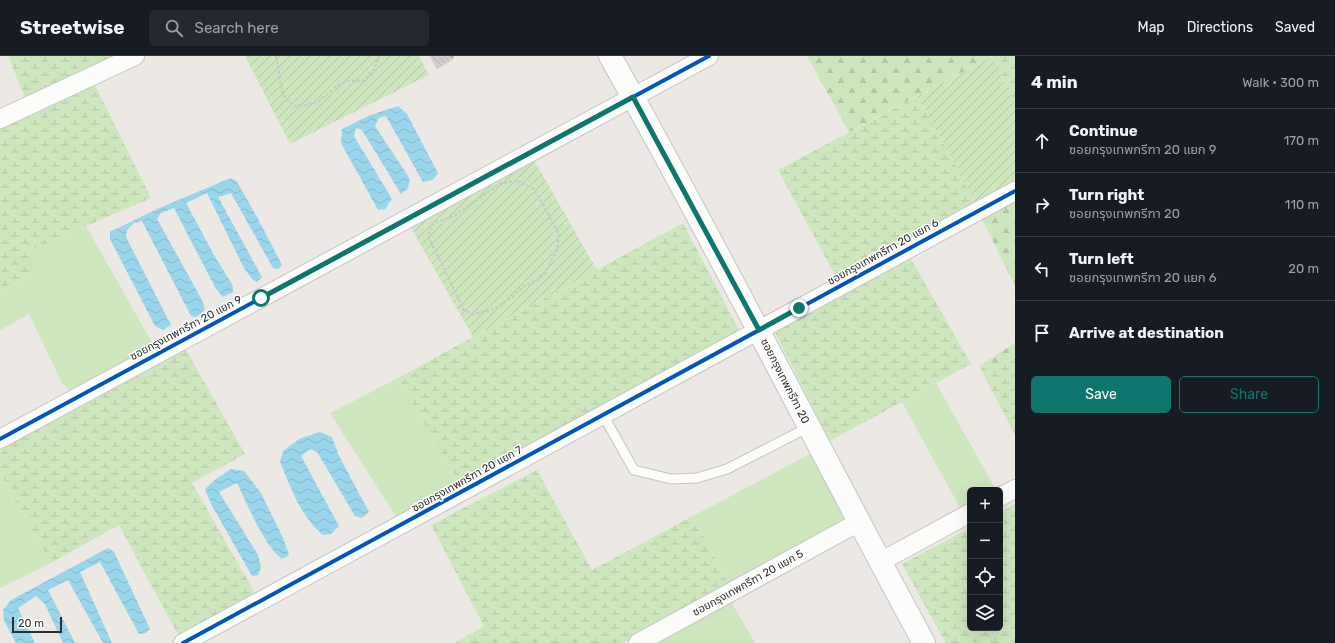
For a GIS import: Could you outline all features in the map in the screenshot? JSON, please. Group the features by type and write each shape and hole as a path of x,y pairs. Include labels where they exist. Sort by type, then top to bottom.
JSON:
{"street":[{"path":"0,119 135,56"},
{"name":"ซอยกรุงเทพกรีฑา 20","path":"610,56 759,330 924,643"},
{"name":"ซอยกรุงเทพกรีฑา 20 แยก 9","path":"0,439 709,56"},
{"name":"ซอยกรุงเทพกรีฑา 20 แยก 6","path":"759,330 1015,191"},
{"name":"ซอยกรุงเทพกรีฑา 20 แยก 7","path":"183,643 759,330"},
{"path":"1003,495 1015,489"},
{"path":"880,562 967,515"},
{"name":"ซอยกรุงเทพกรีฑา 20 แยก 5","path":"638,643 859,522"}],"lane":[{"path":"603,415 634,470 671,479 696,478 727,469 809,427"}],"path":[{"path":"276,56 283,96 294,106 306,105 319,101 337,86 347,81 362,81 374,70 379,56"},
{"path":"518,181 534,188 559,234 557,250 545,273 538,280 522,287 512,297 495,309 474,314 464,310 428,236 432,224 454,216 500,183 518,181"}],"green space":[{"path":"8,56 111,56 25,97"},
{"path":"245,56 419,56 429,75 290,144"},
{"path":"807,56 990,56 991,57 849,132"},
{"path":"1015,56 1015,103 991,57"},
{"path":"991,57 1015,103 1015,184 977,206 918,96"},
{"path":"93,81 151,198 26,252 36,274 0,292 0,125"},
{"path":"918,96 977,206 836,277 778,170"},
{"path":"534,160 597,270 473,337 411,228"},
{"path":"1015,199 1015,286 982,219"},
{"path":"683,223 740,332 459,484 398,378"},
{"path":"86,226 155,348 71,392 62,383 29,314 0,330 0,292 36,274 26,252"},
{"path":"910,257 971,364 830,441 775,332"},
{"path":"1015,343 1015,357 989,370 979,366"},
{"path":"185,348 245,454 192,483 255,593 178,635 119,525 51,563 0,473 0,450"},
{"path":"1015,357 1015,435 979,366 989,370"},
{"path":"398,378 459,484 397,518 330,413"},
{"path":"936,383 994,487 967,487 967,505 960,508 902,402"},
{"path":"810,454 848,520 729,586 693,516"},
{"path":"537,470 592,570 693,516 729,586 623,643 455,643 484,626 431,525"},
{"path":"0,473 51,563 0,588"},
{"path":"1015,504 1015,643 946,643 902,564 967,530 967,631 1003,631 1003,510"},
{"path":"730,600 755,643 652,643"}],"water":[{"path":"398,106 407,114 438,173 433,180 423,182 386,116 379,118 375,126 410,179 408,188 401,194 362,130 356,128 354,136 392,199 385,209 378,210 341,143 342,129 368,116"},
{"path":"231,178 237,182 282,265 278,269 273,268 231,193 218,197 262,277 257,282 252,279 244,268 207,193 186,203 214,255 233,286 233,292 223,297 216,289 174,208 161,213 157,219 202,300 205,310 196,317 191,316 142,221 134,223 127,230 126,237 171,325 163,330 155,326 110,239 110,232 157,209"},
{"path":"320,432 332,437 339,456 369,512 362,518 355,516 317,452 310,449 301,456 339,526 331,534 323,535 315,528 297,502 280,462 283,451 299,439"},
{"path":"231,469 244,471 261,493 283,538 289,555 282,559 275,553 262,535 237,483 219,492 258,555 261,567 258,575 252,576 211,504 205,489 216,479"},
{"path":"108,548 114,552 150,629 146,633 139,634 100,562 80,572 112,643 103,643 68,580 48,590 75,643 63,643 45,604 36,596 18,608 35,643 16,643 4,621 3,610 11,600"}],"building":[{"path":"430,56 449,56 451,60 437,69"}],"cycle path":[{"path":"0,439 709,56"},
{"path":"183,643 1015,191"}],"route":[{"path":"261,298 633,97 759,330 799,308"}]}
